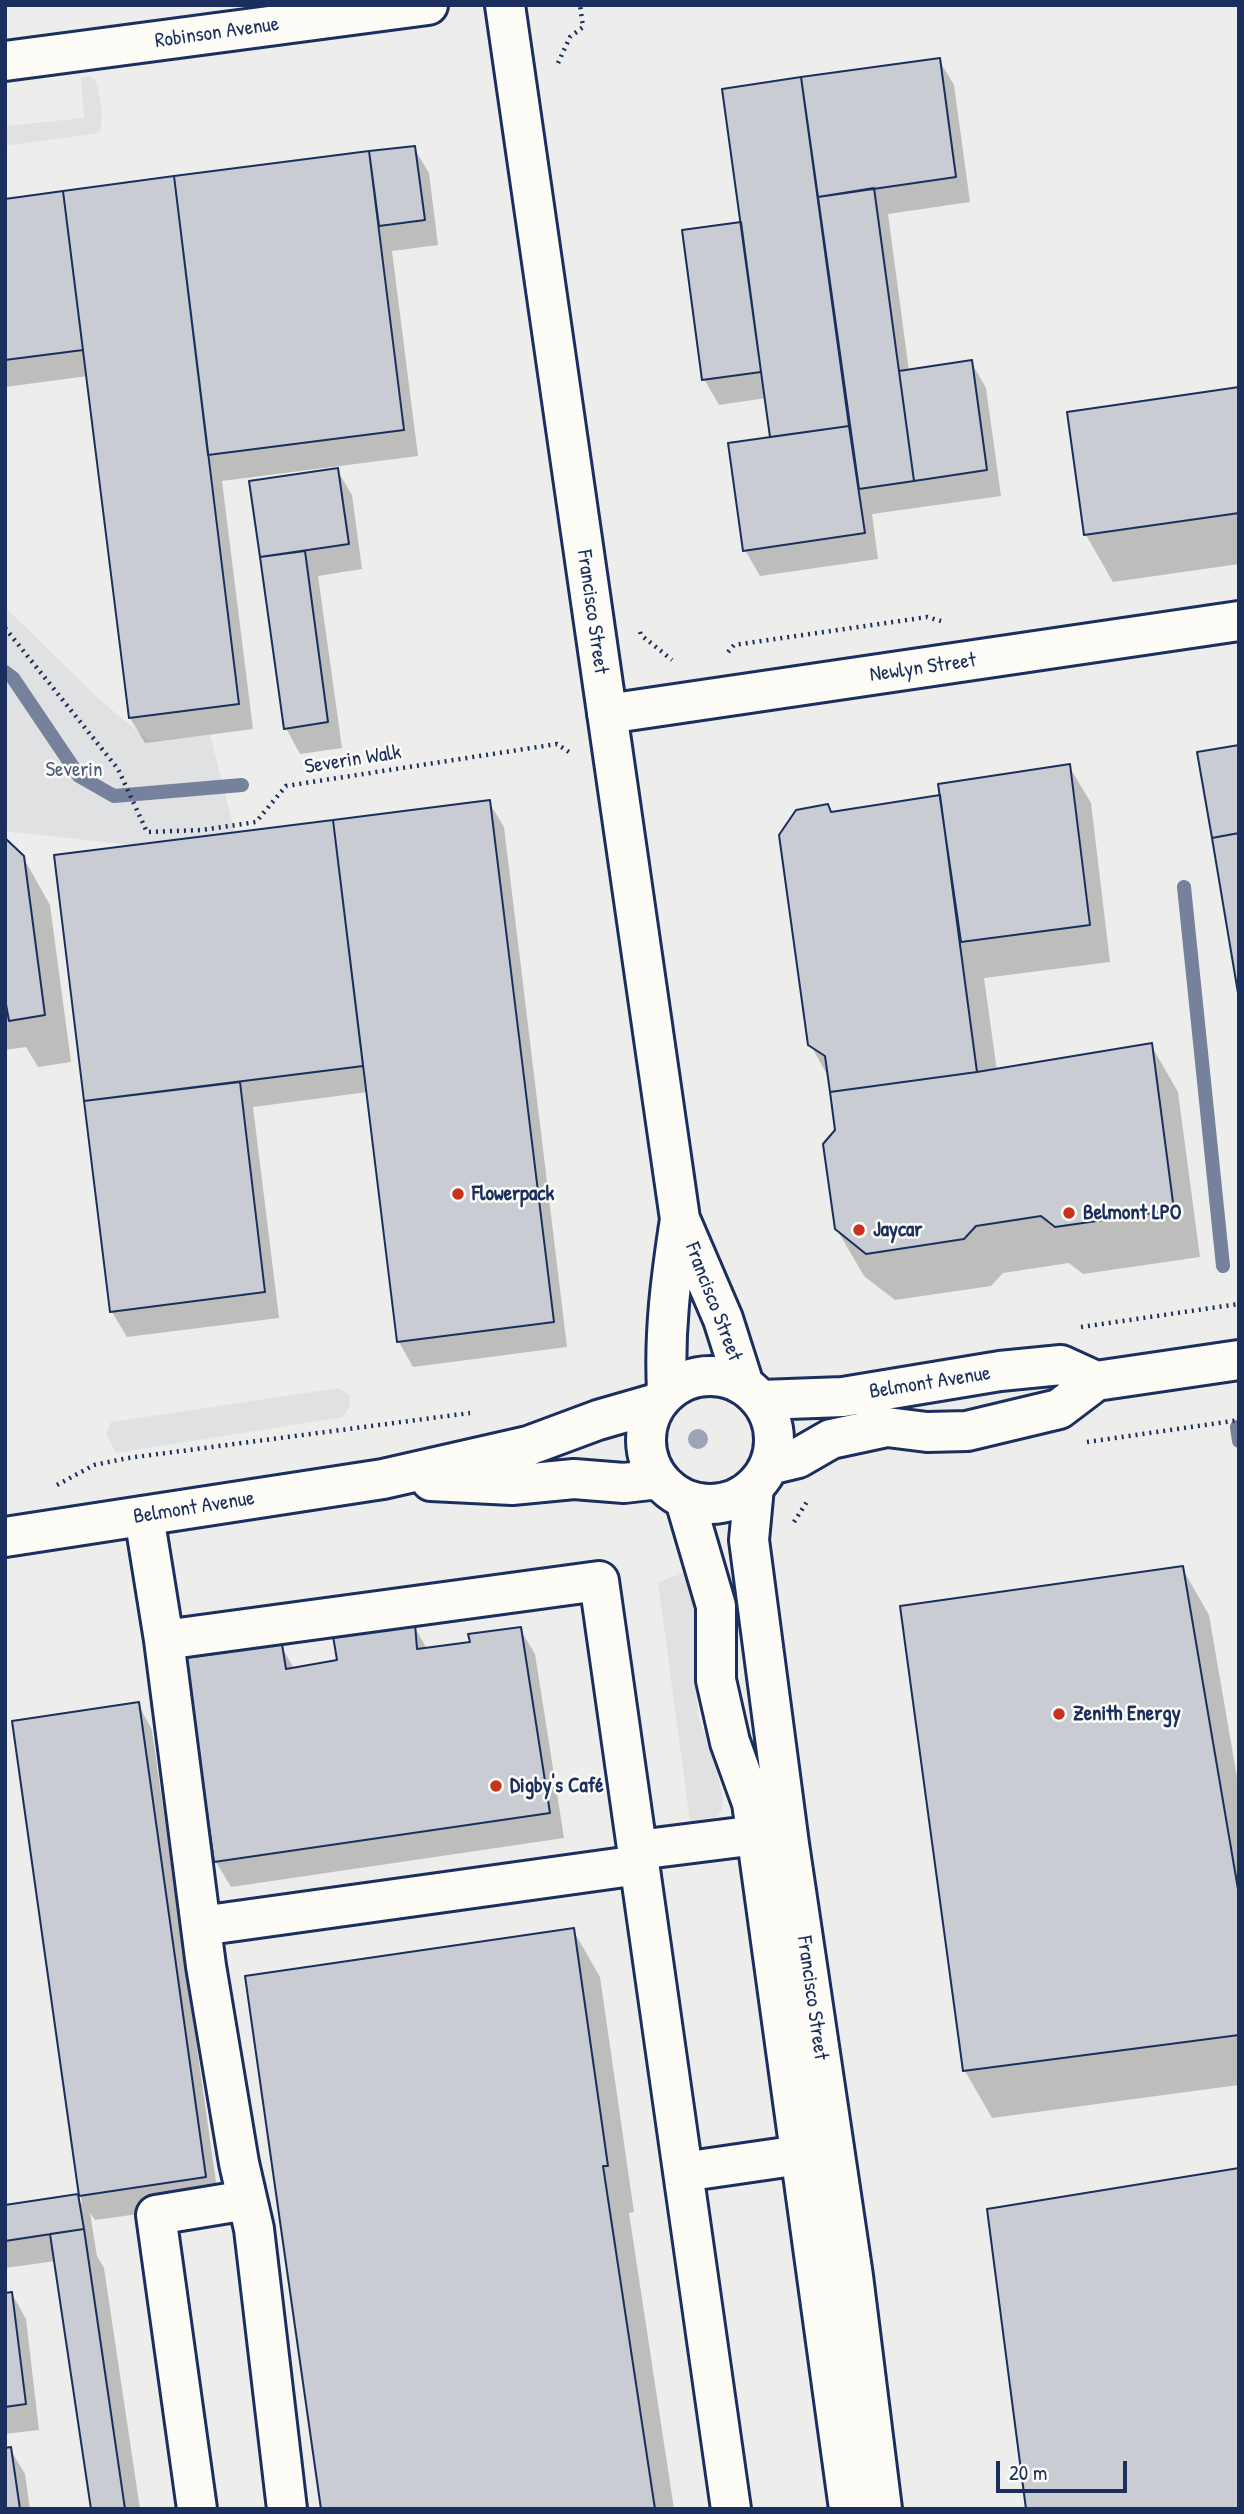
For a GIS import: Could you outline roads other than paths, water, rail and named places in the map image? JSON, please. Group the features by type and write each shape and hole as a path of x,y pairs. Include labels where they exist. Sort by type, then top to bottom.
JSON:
{"street":[{"name":"Robinson Avenue","path":"5,61 428,5"},
{"name":"Francisco Street","path":"505,5 680,1219 752,1392"},
{"name":"Newlyn Street","path":"607,714 1239,621"},
{"name":"Francisco Street","path":"662,1397 668,1297 680,1219"},
{"name":"Belmont Avenue","path":"762,1476 831,1439 887,1427 927,1432 967,1431 1059,1409 1096,1381 1239,1360"},
{"name":"Belmont Avenue","path":"752,1392 843,1397 1000,1371 1061,1365 1096,1381"},
{"path":"705,1375 726,1377 752,1392 774,1431 762,1476 733,1500 709,1504 672,1489 647,1455 646,1428 662,1397 685,1380 705,1375"},
{"name":"Belmont Avenue","path":"5,1537 383,1479 528,1446 662,1397"},
{"name":"Francisco Street","path":"762,1476 749,1539 789,1844 853,2276 882,2509"},
{"name":"Belmont Avenue","path":"383,1479 512,1485 573,1479 672,1489"},
{"name":"Francisco Street","path":"672,1489 716,1606 716,1680 730,1742 752,1803 849,2509"},
{"path":"144,1516 164,1640 201,1926 239,2163 254,2229 287,2509"},
{"path":"164,1640 599,1581 731,2509"},
{"path":"201,1926 639,1858 757,1835"},
{"path":"683,2172 800,2155"},
{"path":"197,2509 156,2215 247,2200"}],"waterway":[{"path":"5,672 13,678 79,776 114,796 242,785"},
{"path":"1184,887 1223,1266"},
{"path":"1237,1427 1239,1441"}],"place":[{"name":"Flowerpack","path":"458,1194"},
{"name":"Belmont LPO","path":"1069,1213"},
{"name":"Jaycar","path":"859,1230"},
{"name":"Zenith Energy","path":"1059,1714"},
{"name":"Digby's Café","path":"496,1786"}],"park label":[{"name":"Severin","path":"74,770"}]}
